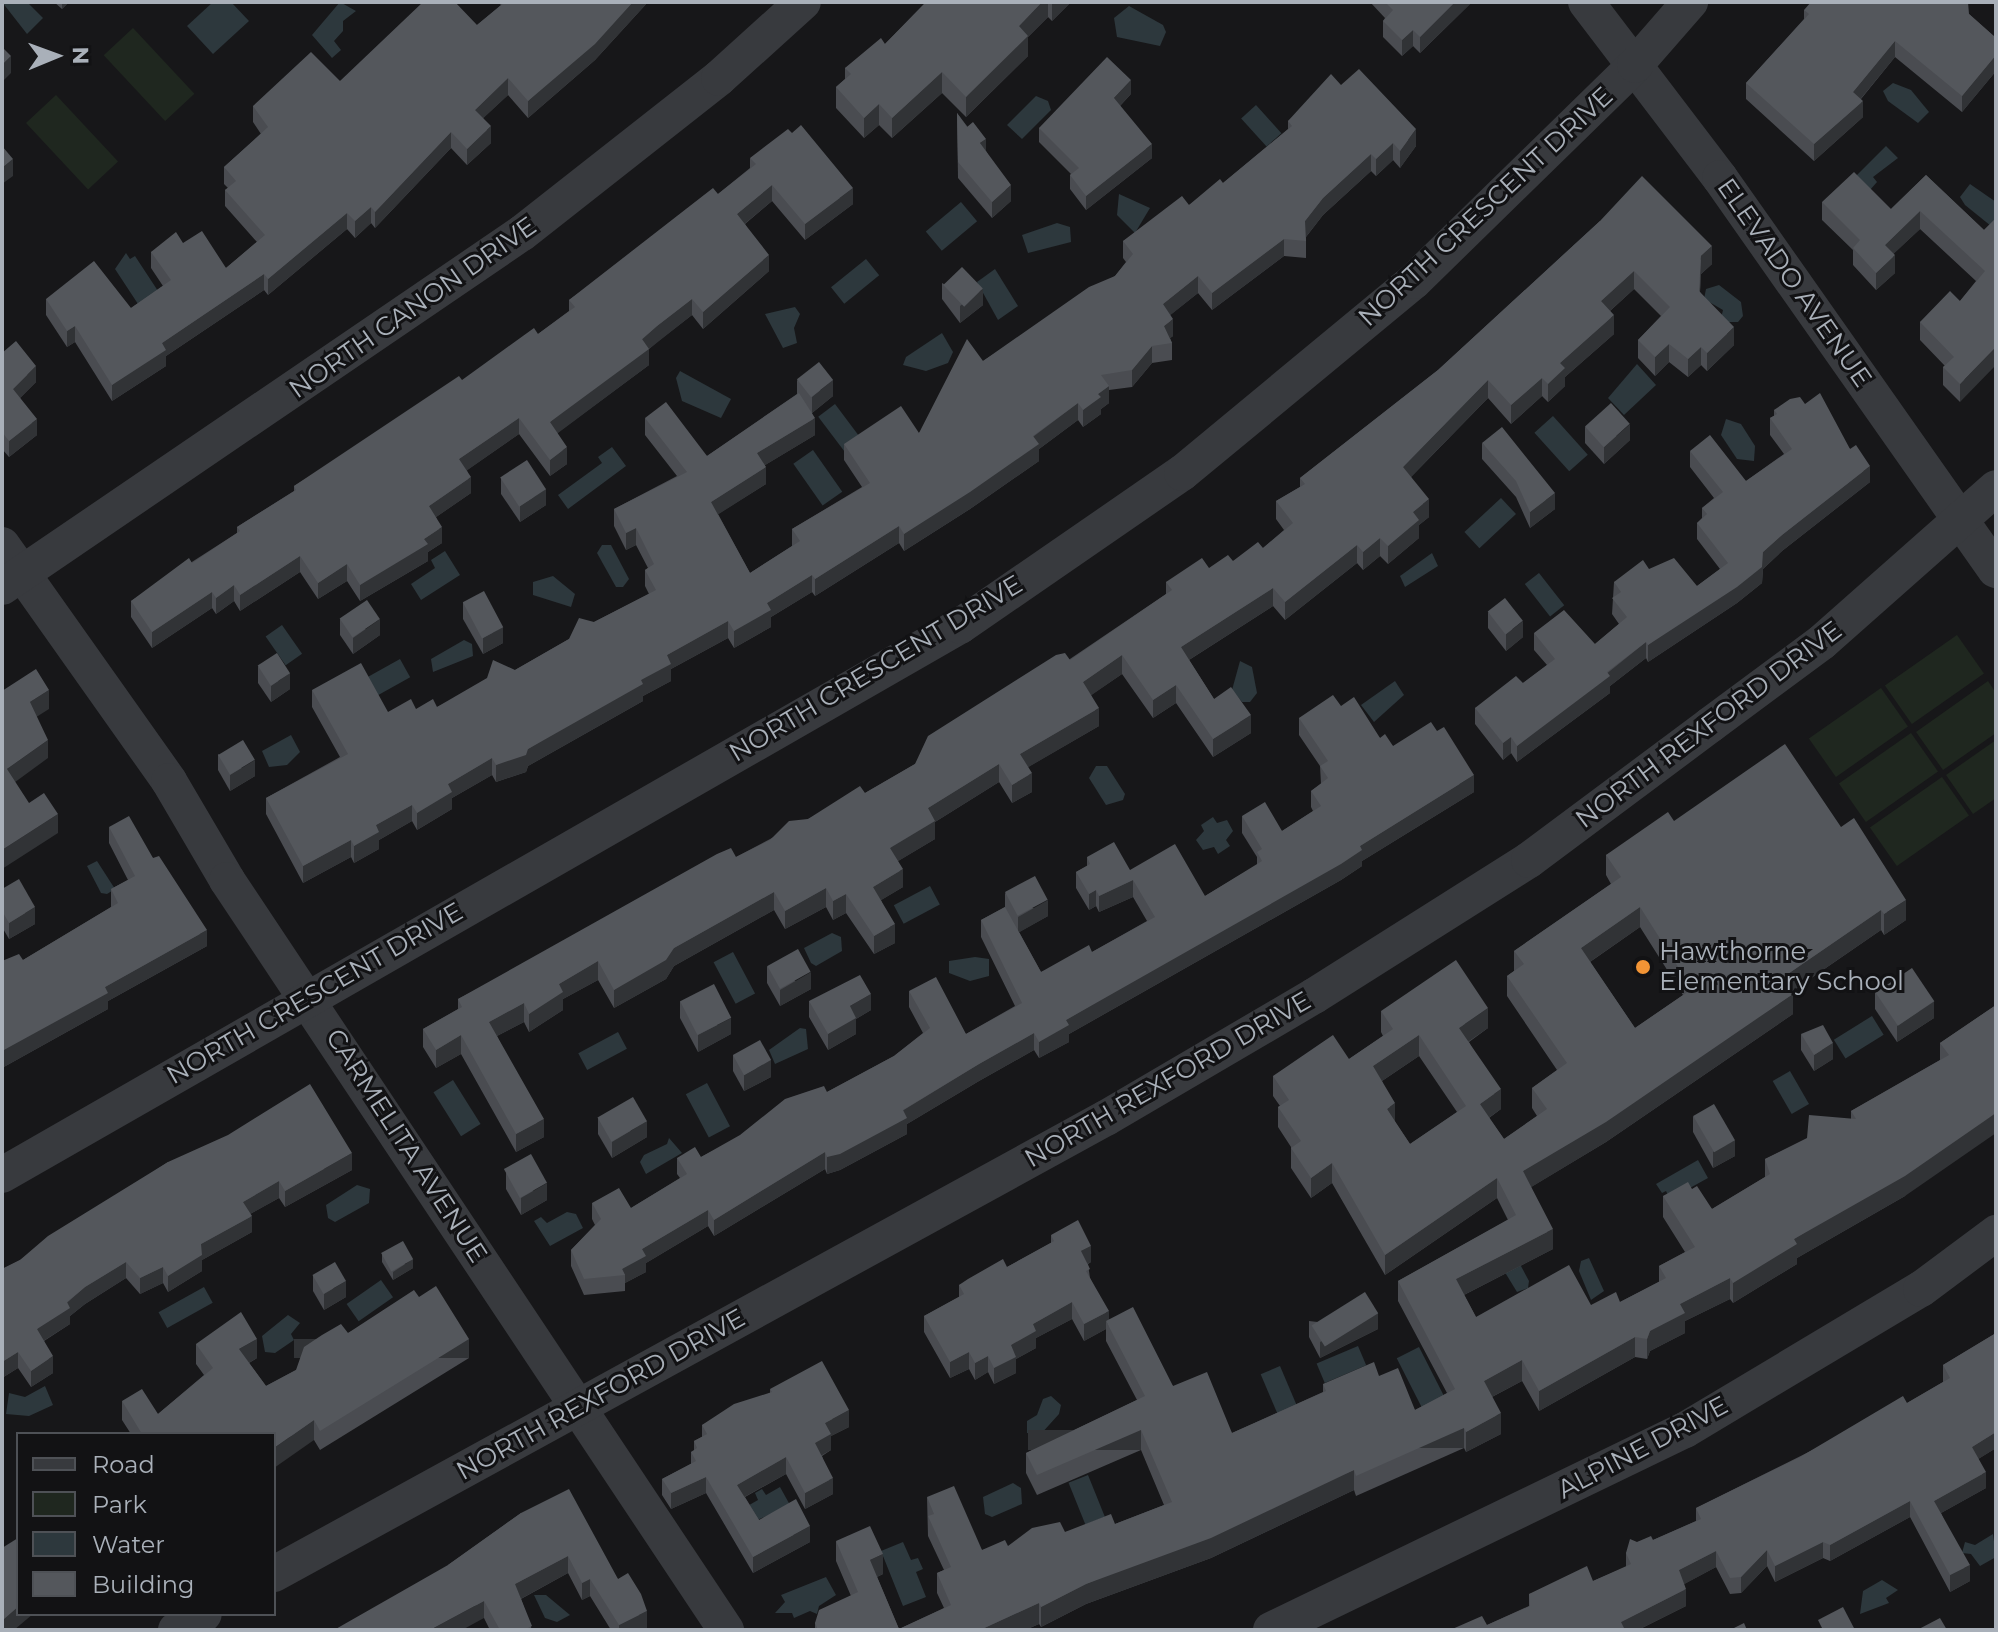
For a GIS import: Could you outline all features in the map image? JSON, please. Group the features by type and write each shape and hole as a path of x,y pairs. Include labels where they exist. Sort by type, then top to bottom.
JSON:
{"street":[{"name":"NORTH CANON DRIVE","path":"13,580 522,233 719,78 803,2"},
{"name":"ELEVADO AVENUE","path":"1586,2 1635,65 1996,570"},
{"name":"NORTH CRESCENT DRIVE","path":"2,1175 960,626 1182,473 1414,281 1635,65 1690,2"},
{"name":"NORTH REXFORD DRIVE","path":"276,1573 1106,1118 1314,996 1529,860 1822,642 1963,522 1996,488"},
{"name":"CARMELITA AVENUE","path":"2,545 13,580 169,781 227,880 308,997 726,1630"},
{"name":"ALPINE DRIVE","path":"1271,1630 1685,1430 1921,1289 1996,1233"},
{"path":"176,1630 200,1616"}],"green space":[{"path":"133,28 194,94 165,121 104,55"},
{"path":"56,95 118,162 88,190 26,123"},
{"path":"1957,635 1984,674 1912,724 1885,685"},
{"path":"1988,681 1996,693 1996,733 1943,770 1916,732"},
{"path":"1881,688 1908,727 1836,777 1809,738"},
{"path":"1911,733 1938,772 1866,822 1839,783"},
{"path":"1996,740 1996,798 1973,814 1946,775"},
{"path":"1942,777 1969,816 1897,866 1870,827"}],"water":[{"path":"2,2 27,2 43,18 27,34"},
{"path":"213,2 231,2 249,21 213,54 187,26"},
{"path":"340,2 356,11 343,21 343,31 334,41 341,50 332,58 312,35"},
{"path":"1129,6 1163,25 1166,32 1160,46 1117,37 1114,18"},
{"path":"1893,83 1911,90 1929,112 1918,123 1888,101 1883,91"},
{"path":"1036,96 1048,101 1051,110 1022,139 1007,125"},
{"path":"1256,105 1281,133 1267,147 1241,118"},
{"path":"1886,146 1898,158 1873,177 1877,182 1870,190 1854,178"},
{"path":"1970,184 1996,202 1996,223 1991,226 1965,205 1960,197"},
{"path":"1119,194 1150,208 1135,233 1117,215"},
{"path":"961,202 977,221 942,251 926,232"},
{"path":"1057,223 1070,227 1071,242 1028,253 1022,235"},
{"path":"126,253 130,259 135,256 158,291 138,304 115,269"},
{"path":"866,259 879,275 844,304 831,287"},
{"path":"995,269 1018,306 998,320 977,282"},
{"path":"1719,285 1741,302 1743,316 1738,322 1720,322 1723,310 1704,299 1706,289"},
{"path":"795,307 800,314 794,328 797,343 783,348 765,314"},
{"path":"942,333 953,352 948,363 926,371 903,365 906,357"},
{"path":"1637,364 1656,385 1624,415 1608,398"},
{"path":"680,371 731,399 721,418 682,401 676,378"},
{"path":"835,404 861,439 845,452 818,417"},
{"path":"1553,416 1588,455 1569,471 1534,433"},
{"path":"1726,419 1741,424 1755,446 1754,461 1737,459 1721,435"},
{"path":"612,447 626,466 568,509 558,495 602,463 598,457"},
{"path":"813,450 842,492 823,506 793,464"},
{"path":"1501,498 1516,514 1479,548 1464,532"},
{"path":"602,545 611,545 629,579 623,587 616,587 597,553"},
{"path":"445,551 460,575 421,600 411,584 435,568 431,560"},
{"path":"1432,553 1438,566 1405,587 1400,576"},
{"path":"1539,573 1564,605 1550,616 1525,584"},
{"path":"553,576 575,594 571,607 533,595 533,582"},
{"path":"282,625 302,654 286,665 266,636"},
{"path":"464,640 472,644 473,656 433,672 431,659"},
{"path":"400,659 410,677 375,697 365,678"},
{"path":"1240,661 1252,667 1257,693 1250,702 1242,702 1232,690"},
{"path":"1395,681 1404,695 1374,722 1361,705"},
{"path":"291,735 300,752 287,765 269,767 262,751"},
{"path":"1096,766 1107,766 1125,794 1123,800 1106,805 1089,778"},
{"path":"1213,817 1217,823 1227,820 1233,831 1226,840 1230,846 1218,854 1214,847 1203,850 1196,840 1204,831 1201,825"},
{"path":"97,861 115,889 107,894 101,893 87,866"},
{"path":"930,886 940,905 904,924 894,905"},
{"path":"832,933 841,937 842,951 816,966 811,963 804,948"},
{"path":"733,952 755,993 736,1004 714,962"},
{"path":"975,957 989,959 989,976 970,981 949,973 949,961"},
{"path":"1872,1016 1884,1035 1845,1059 1834,1040"},
{"path":"800,1028 806,1029 808,1049 775,1064 769,1050"},
{"path":"618,1032 627,1049 587,1070 578,1053"},
{"path":"1790,1071 1809,1104 1792,1114 1773,1081"},
{"path":"453,1080 481,1124 461,1136 433,1092"},
{"path":"707,1083 730,1126 709,1138 686,1094"},
{"path":"669,1138 682,1153 646,1174 640,1162 644,1155 667,1144"},
{"path":"1698,1160 1708,1178 1670,1199 1666,1191 1662,1193 1656,1184"},
{"path":"357,1185 370,1189 369,1203 335,1222 328,1218 326,1205"},
{"path":"567,1212 576,1214 583,1228 550,1246 534,1221 541,1217 547,1223"},
{"path":"1514,1253 1529,1281 1528,1288 1517,1292 1498,1261"},
{"path":"1589,1258 1604,1291 1591,1300 1579,1271 1581,1261"},
{"path":"381,1280 393,1297 359,1321 347,1304"},
{"path":"204,1287 213,1303 167,1328 159,1312"},
{"path":"288,1315 300,1323 291,1334 294,1340 275,1353 265,1352 262,1336"},
{"path":"1358,1346 1366,1365 1325,1383 1317,1364"},
{"path":"1419,1347 1444,1396 1422,1407 1397,1358"},
{"path":"1280,1366 1297,1406 1277,1414 1261,1374"},
{"path":"45,1386 53,1405 29,1416 6,1414 9,1393 25,1397"},
{"path":"1051,1396 1061,1405 1059,1414 1040,1435 1027,1433 1027,1421 1037,1415 1043,1399"},
{"path":"1088,1475 1105,1517 1085,1525 1069,1483"},
{"path":"1013,1483 1021,1488 1022,1504 992,1517 985,1514 983,1497"},
{"path":"780,1487 790,1505 749,1524 744,1508 758,1500 755,1493 762,1489 766,1495"},
{"path":"1993,1534 1996,1557 1980,1566 1971,1554 1962,1553 1965,1542 1975,1545"},
{"path":"903,1542 911,1560 918,1558 923,1569 916,1572 926,1597 903,1606 881,1551"},
{"path":"826,1577 836,1595 819,1606 817,1614 810,1611 794,1618 792,1613 775,1613 785,1602 781,1595"},
{"path":"1882,1580 1898,1590 1886,1598 1889,1603 1860,1614 1863,1591"},
{"path":"534,1595 546,1595 570,1615 557,1622 545,1618"}],"building":[{"path":"423,2 455,2 477,25 505,2 633,2 595,44 528,101 508,78 475,110 491,126 467,149 451,132 375,212 371,207 355,221 347,213 268,279 264,274 162,343 166,350 112,385 75,326 67,331 46,299 94,261 131,308 171,280 151,252 176,232 183,243 202,231 226,268 265,235 225,190 236,181 224,167 268,127 253,106 311,52 340,81"},
{"path":"926,2 1042,2 1019,26 1028,36 966,97 942,72 892,118 879,104 864,118 836,87 851,74 845,68 881,38 885,44"},
{"path":"1385,2 1455,2 1420,37 1413,30 1402,40 1383,21 1393,10"},
{"path":"1811,2 1968,2 1969,14 1996,38 1996,55 1962,96 1895,41 1853,92 1863,101 1814,144 1746,83 1809,14 1804,10"},
{"path":"2,47 11,56 2,65"},
{"path":"1107,57 1131,80 1114,98 1152,144 1086,196 1070,175 1079,168 1039,128"},
{"path":"1359,69 1416,129 1400,151 1393,143 1376,159 1371,154 1323,198 1305,221 1306,241 1284,239 1212,293 1198,276 1163,304 1173,319 1164,326 1172,343 1152,346 1132,370 1101,375 1109,386 1098,394 1101,397 1083,410 1078,403 1033,436 1039,444 904,534 899,526 815,579 812,575 767,603 771,610 734,631 728,621 667,655 671,664 641,680 643,684 528,749 526,755 496,765 492,758 448,784 452,792 417,813 412,805 376,825 379,832 354,846 351,840 303,866 266,798 348,754 312,690 361,663 388,712 411,699 416,709 433,699 437,707 487,678 493,660 515,670 569,639 579,618 594,622 656,590 645,570 654,564 636,528 626,533 614,509 687,472 645,418 666,402 707,456 799,393 815,418 757,453 766,467 711,502 750,573 800,541 792,529 870,483 844,444 901,406 919,433 967,339 983,361 1089,287 1115,276 1133,254 1123,241 1182,196 1189,205 1220,179 1223,183 1292,126 1288,121 1331,74 1341,85"},
{"path":"957,113 967,127 973,122 986,139 980,143 1011,185 992,202 958,162"},
{"path":"801,125 853,188 805,224 772,185 737,214 769,255 703,312 692,299 642,339 649,349 550,422 567,447 550,460 519,418 459,459 471,477 429,506 442,527 424,539 428,544 360,585 347,564 318,583 300,556 240,595 234,585 216,598 212,592 152,632 131,601 189,558 192,563 240,531 237,527 296,490 294,486 459,376 462,380 534,328 538,334 575,307 569,300 713,188 718,194 756,164 750,158 788,129 792,133"},
{"path":"2,146 13,159 2,168"},
{"path":"1854,172 1891,209 1926,175 1984,230 1996,218 1996,347 1960,384 1943,367 1954,357 1920,322 1950,291 1960,301 1985,271 1920,211 1885,245 1895,255 1876,273 1853,248 1860,240 1822,202"},
{"path":"1642,176 1712,246 1701,256 1699,291 1734,327 1707,353 1701,347 1688,359 1669,344 1655,357 1638,340 1670,307 1634,271 1601,301 1614,315 1560,363 1565,368 1548,384 1542,378 1511,405 1488,380 1403,467 1429,499 1413,512 1419,520 1388,546 1380,538 1363,552 1357,545 1285,602 1273,588 1181,647 1214,699 1231,687 1251,715 1213,739 1176,685 1153,700 1122,655 1083,682 1099,708 1020,754 1032,773 1012,785 999,764 928,808 935,821 890,848 903,869 873,887 895,924 874,936 846,894 833,901 826,888 785,911 774,892 674,948 666,960 614,990 598,961 559,984 563,992 529,1014 524,1003 489,1022 544,1119 516,1134 461,1035 436,1050 423,1029 462,1007 458,999 717,854 731,848 736,857 770,840 789,821 808,819 860,786 865,793 915,764 928,736 1056,655 1065,653 1070,660 1172,590 1166,582 1202,558 1209,568 1228,555 1233,561 1258,542 1263,548 1293,523 1276,501 1305,484 1300,478 1438,370 1600,221"},
{"path":"962,267 983,289 964,307 943,285"},
{"path":"16,341 36,366 13,389 37,419 9,441 2,432 2,353"},
{"path":"819,362 833,380 811,397 797,379"},
{"path":"1820,393 1850,449 1856,445 1870,466 1763,552 1762,567 1737,587 1648,645 1646,642 1607,672 1610,676 1517,746 1511,737 1503,743 1475,708 1516,676 1523,683 1555,659 1534,633 1564,610 1595,644 1627,617 1612,598 1621,592 1614,582 1643,560 1649,569 1674,558 1697,586 1728,563 1697,523 1707,514 1702,508 1723,492 1690,451 1710,435 1746,481 1792,449 1770,418 1777,414 1774,410 1790,399 1800,397 1805,404"},
{"path":"1611,403 1630,424 1604,447 1585,426"},
{"path":"1502,427 1555,493 1530,512 1516,481 1482,443"},
{"path":"527,460 546,489 519,507 500,477"},
{"path":"484,591 503,627 482,638 463,602"},
{"path":"1505,598 1523,621 1506,634 1488,612"},
{"path":"367,600 380,619 353,638 340,618"},
{"path":"277,653 290,673 271,686 258,666"},
{"path":"36,669 49,690 30,702 48,740 7,769 29,803 44,793 58,814 2,850 2,691"},
{"path":"1333,695 1341,706 1354,697 1380,738 1385,734 1393,746 1431,722 1437,731 1444,727 1474,775 1360,846 1362,850 1341,864 1066,1020 1069,1025 1039,1042 1034,1033 979,1064 903,1110 907,1118 840,1154 827,1157 825,1152 714,1220 708,1210 642,1249 646,1256 622,1269 625,1275 584,1279 571,1250 601,1219 592,1203 619,1188 631,1208 687,1174 677,1158 695,1147 701,1157 740,1135 785,1099 824,1086 827,1092 894,1056 930,1028 909,991 936,977 966,1034 1022,1003 981,920 1005,907 1041,972 1089,945 1092,952 1155,917 1133,880 1099,896 1096,890 1089,894 1076,872 1090,864 1087,857 1114,842 1130,870 1175,844 1205,896 1262,861 1257,852 1262,849 1242,816 1265,802 1282,831 1321,806 1311,791 1328,778 1320,766 1328,761 1299,718"},
{"path":"243,740 255,760 230,775 218,755"},
{"path":"1785,744 1841,827 1854,818 1906,900 1884,914 1881,910 1782,978 1793,994 1606,1122 1523,1171 1553,1229 1456,1279 1476,1317 1569,1265 1591,1305 1616,1292 1620,1302 1666,1278 1659,1266 1695,1247 1663,1196 1688,1182 1692,1189 1697,1186 1712,1209 1770,1174 1765,1159 1807,1138 1809,1115 1856,1119 1851,1111 1949,1055 1940,1043 1996,1005 1996,1113 1905,1176 1794,1239 1797,1244 1733,1283 1730,1278 1680,1304 1685,1313 1650,1331 1647,1339 1635,1337 1539,1391 1522,1360 1484,1381 1501,1413 1466,1432 1464,1428 1356,1476 1354,1470 1211,1538 1086,1584 1041,1607 1039,1603 980,1630 818,1630 815,1623 819,1610 858,1592 836,1541 870,1526 883,1554 870,1560 899,1629 951,1605 937,1573 951,1567 928,1516 934,1514 927,1497 954,1486 982,1550 1005,1540 1008,1546 1032,1528 1060,1522 1065,1532 1111,1514 1115,1524 1172,1502 1141,1430 1037,1475 1026,1453 1145,1396 1106,1321 1133,1307 1173,1386 1207,1372 1232,1433 1326,1391 1323,1384 1374,1362 1379,1376 1398,1368 1415,1410 1455,1389 1398,1281 1516,1215 1497,1178 1385,1255 1332,1163 1311,1178 1291,1148 1301,1141 1278,1107 1289,1100 1273,1076 1333,1035 1349,1059 1393,1029 1381,1011 1456,960 1488,1008 1459,1028 1501,1089 1480,1104 1504,1139 1547,1109 1532,1088 1567,1063 1507,976 1524,964 1514,951 1621,877 1606,855 1668,812 1674,821","holes":["1640,907 1692,989 1635,1028 1581,948","1419,1035 1466,1106 1410,1144 1387,1109 1395,1103 1373,1066"]},
{"path":"129,816 153,858 159,856 207,930 105,987 108,993 2,1051 2,961 19,954 23,960 118,903 111,889 135,876 109,827"},
{"path":"1035,876 1048,900 1018,916 1005,892"},
{"path":"19,879 35,907 9,923 2,911 2,889"},
{"path":"798,949 811,972 780,989 767,966"},
{"path":"1912,968 1934,1001 1898,1026 1876,993"},
{"path":"860,975 871,994 850,1006 856,1018 828,1034 809,1001"},
{"path":"714,984 731,1018 697,1035 680,1001"},
{"path":"1823,1025 1833,1043 1814,1055 1801,1034"},
{"path":"760,1040 771,1060 744,1075 733,1055"},
{"path":"310,1084 352,1153 285,1191 279,1181 243,1202 252,1216 201,1244 202,1255 168,1276 163,1267 140,1278 126,1262 85,1287 67,1302 70,1308 37,1329 53,1356 31,1371 18,1352 2,1362 2,1269 20,1260 48,1236 168,1162 228,1135"},
{"path":"633,1097 647,1121 611,1142 597,1118"},
{"path":"1714,1104 1735,1140 1714,1152 1693,1116"},
{"path":"531,1154 547,1183 520,1198 504,1169"},
{"path":"1078,1220 1091,1246 1081,1251 1090,1269 1086,1271 1109,1311 1084,1324 1072,1302 1033,1324 1036,1331 1011,1345 1016,1357 994,1368 988,1356 975,1363 969,1352 950,1362 924,1316 964,1294 959,1285 968,1279 1003,1259 1007,1267 1054,1241 1051,1235"},
{"path":"403,1241 413,1259 391,1271 381,1253"},
{"path":"335,1262 346,1281 323,1294 312,1275"},
{"path":"436,1286 469,1339 320,1431 314,1420 276,1447 276,1432 141,1432 122,1401 142,1389 158,1414 213,1368 196,1344 241,1312 257,1339 239,1349 266,1386 296,1370 304,1347 322,1335 341,1324 348,1333 414,1290 419,1297"},
{"path":"1365,1292 1378,1313 1325,1347 1312,1325"},
{"path":"1996,1333 1996,1432 1972,1447 1986,1472 1934,1501 1970,1565 1950,1575 1910,1501 1830,1545 1823,1542 1775,1566 1767,1550 1741,1577 1730,1578 1716,1551 1679,1570 1686,1589 1621,1622 1625,1630 1450,1630 1482,1616 1487,1625 1530,1606 1529,1594 1587,1566 1593,1581 1631,1564 1626,1553 1630,1539 1637,1542 1651,1536 1653,1540 1701,1519 1696,1508 1800,1457 1903,1396 1907,1403 1950,1378 1943,1365"},
{"path":"822,1361 849,1410 825,1423 831,1434 815,1443 833,1478 805,1493 786,1457 737,1485 759,1520 796,1499 810,1526 753,1557 706,1477 671,1493 662,1479 696,1461 691,1452 697,1448 694,1441 707,1434 702,1425 734,1404 772,1392 770,1389"},
{"path":"569,1489 618,1579 628,1573 647,1611 619,1625 590,1579 582,1583 568,1556 515,1584 532,1626 524,1630 500,1630 484,1601 430,1630 334,1630 448,1565 521,1513"},
{"path":"16,1539 16,1609 2,1621 2,1548"},
{"path":"1843,1607 1855,1630 1823,1630 1818,1620"},
{"path":"1940,1618 1947,1630 1917,1630"},
{"path":"1744,1623 1747,1630 1730,1630"}],"place":[{"name":"Hawthorne Elementary School","path":"1643,967"}]}
